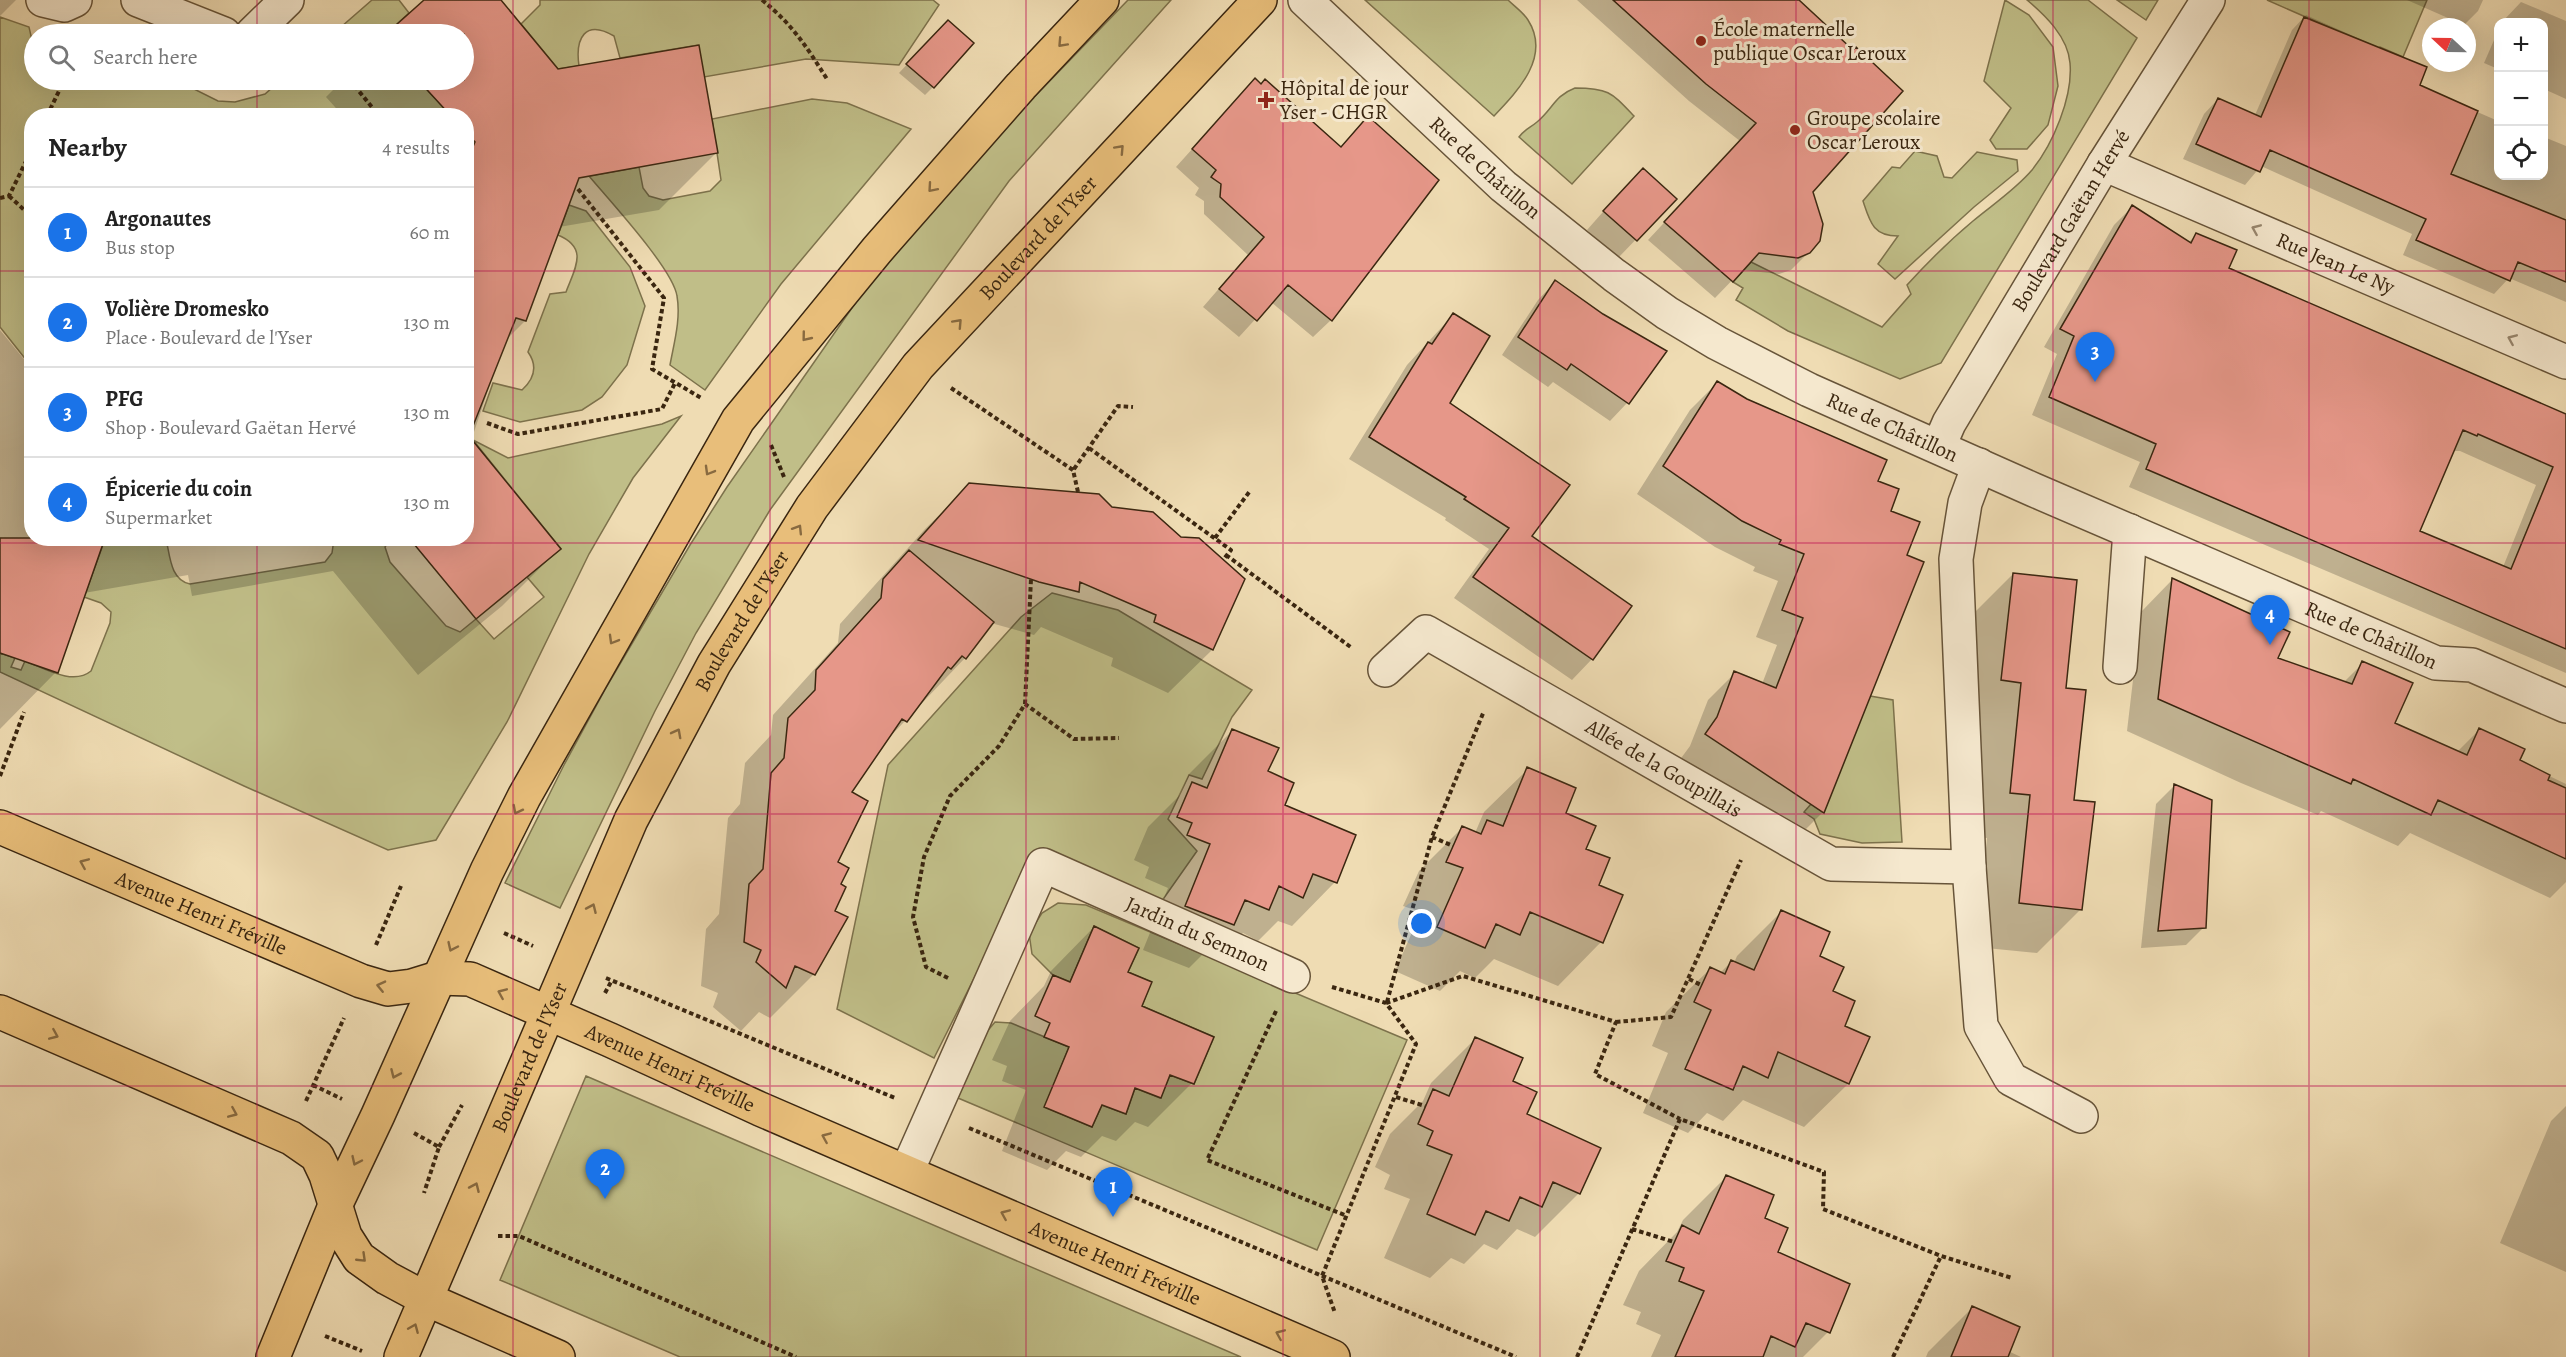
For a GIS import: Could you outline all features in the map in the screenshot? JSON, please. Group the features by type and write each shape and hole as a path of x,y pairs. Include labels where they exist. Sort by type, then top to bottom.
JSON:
{"main road":[{"path":"273,1357 334,1208 466,916 524,797 738,420 877,250 1021,86 1102,0"},
{"name":"Boulevard de l'Yser","path":"401,1357 568,962 631,820 714,664 812,507 918,366 1260,0"},
{"name":"Avenue Henri Fréville","path":"0,827 361,981 388,989 412,986 438,978 471,979 1333,1357"},
{"path":"0,1012 291,1138 317,1156 326,1175 334,1208 345,1236 359,1258 387,1278 426,1299 558,1357"}],"street":[{"path":"43,0 64,5 75,0"},
{"path":"138,0 199,24"},
{"path":"262,24 287,0"},
{"name":"Rue de Châtillon","path":"1305,0 1503,186 1614,275 1667,313 1717,343 1809,390 2436,663 2472,665 2566,706"},
{"name":"Boulevard Gaëtan Hervé","path":"1940,446 1949,423 2104,164 2208,0"},
{"name":"Rue Jean Le Ny","path":"2104,164 2566,362"},
{"path":"1978,465 1965,503 1956,559 1969,867 1980,1026 2011,1079 2081,1116"},
{"path":"2120,667 2130,531"},
{"name":"Allée de la Goupillais","path":"1385,669 1426,632 1831,864 1969,867"},
{"name":"Jardin du Semnon","path":"907,1172 1043,865 1293,976"}],"path":[{"path":"762,0 783,17 801,37 827,79"},
{"path":"51,108 60,90"},
{"path":"358,90 373,108"},
{"path":"9,196 24,165"},
{"path":"578,189 664,298 652,369 738,420 772,446 789,491 812,507"},
{"path":"0,198 9,196"},
{"path":"9,196 24,210"},
{"path":"918,366 1073,470 1078,492"},
{"path":"487,423 518,434 662,409 675,383"},
{"path":"1073,470 1118,406 1133,407"},
{"path":"1089,448 1231,549 1225,557 1365,658 1385,669"},
{"path":"1215,538 1250,491"},
{"path":"984,995 926,967 913,917 924,857 950,796 999,746 1025,704 1031,579"},
{"path":"1386,1003 1432,837 1500,674"},
{"path":"1025,704 1074,739 1119,738"},
{"path":"0,776 24,712"},
{"path":"1386,1003 1462,976 1616,1022 1671,1017 1758,822"},
{"path":"1432,837 1453,846"},
{"path":"291,1138 401,886"},
{"path":"466,916 568,962 1516,1357"},
{"path":"1293,976 1207,1160 1347,1216"},
{"name":"Jardin du Semnon","path":"1293,976 1386,1003"},
{"path":"1689,979 1701,985"},
{"path":"1322,1276 1416,1044 1386,1003"},
{"path":"1616,1022 1595,1074 1680,1119 1824,1172 1823,1209 1941,1256 2012,1278"},
{"path":"313,1085 348,1101"},
{"path":"1396,1097 1425,1106"},
{"path":"1577,1357 1680,1119"},
{"path":"412,1133 439,1147 422,1200"},
{"path":"1632,1229 1674,1242"},
{"path":"451,1241 475,1251 498,1236 519,1236 796,1357"},
{"path":"1893,1357 1941,1256"}],"shaded area":[{"path":"372,0 399,0 409,13 397,24 344,24"},
{"path":"540,0 933,0 939,5 899,65 806,59 704,77 698,45 620,58 614,36 596,30 584,34 581,40 579,66 558,69 521,24 540,5"},
{"path":"1128,0 1171,0 1009,181 770,510 696,633 655,711 560,908 505,883 564,765 607,686 690,545 727,487 861,295 985,148"},
{"path":"1365,0 1508,0 1526,17 1534,33 1536,47 1529,72 1522,84 1494,116"},
{"path":"2005,0 2029,15 2053,47 2058,86 2048,125 2027,149 1996,149 1990,140 2011,108 1984,81"},
{"path":"2027,0 2088,0 2137,38 1941,363 1900,379 1788,331 1736,300 1743,288 1733,282 1751,262 1882,327 1911,294 1907,285 1955,236 2011,191 2032,170 2054,134 2068,90 2070,63 2068,53 2054,27"},
{"path":"2117,0 2158,0 2146,20"},
{"path":"2267,0 2427,0 2403,57 2380,47 2373,65 2333,29"},
{"path":"0,17 24,25 24,90 196,90 218,101 235,102 265,94 270,90 427,90 444,108 24,108 24,357 0,327"},
{"path":"1575,88 1595,89 1609,93 1634,116 1572,184 1519,137 1562,95"},
{"path":"812,99 847,103 911,129 781,284 705,390 670,365 678,313 677,296 673,284 653,252 589,176 639,167 643,188 649,196 663,200 710,191 721,180 712,119"},
{"path":"1915,151 1937,156 1944,177 1952,178 1977,152 2017,160 2018,171 1974,207 1895,279 1878,264 1898,236 1883,233 1874,226 1863,201 1892,167 1900,168"},
{"path":"569,205 586,211 630,267 645,306 627,365 602,397 582,410 520,422 483,411 493,383 522,390 534,372 533,362 528,352 550,294 566,292 576,267 577,252 574,246 558,235"},
{"path":"681,416 633,478 589,554 507,722 436,840 388,850 244,786 0,672 0,653 15,658 11,667 21,670 25,661 67,676 76,677 91,671 110,623 111,612 101,603 84,597 103,546 167,546 178,578 190,584 325,562 332,553 333,546 386,546 390,562 446,626 460,632 476,619 494,639 544,597 527,577 561,549 474,441 508,458 662,424"},
{"path":"1052,593 1118,610 1252,690 1232,717 1202,779 1189,775 1168,819 1197,851 1159,905 1047,859 1016,895 934,1058 837,1009 888,765 1021,617"},
{"path":"1870,696 1893,700 1902,842 1862,843 1820,834 1814,819 1804,812 1811,804"},
{"path":"1058,903 1086,905 1407,1040 1317,1250 958,1098 979,1041 995,1022 1011,1023 1069,1047 1045,1107 1092,1127 1102,1105 1126,1114 1135,1088 1160,1098 1170,1075 1194,1084 1214,1037 1142,1006 1151,982 1128,972 1139,948 1094,926 1070,982 1053,975 1032,954 1029,933 1042,913"},
{"path":"586,1076 1241,1357 680,1357 500,1280"}],"building":[{"path":"424,0 501,0 558,69 699,45 718,153 579,178 526,321 516,318 474,423 474,108 444,108 427,90 474,90 474,24 397,24"},
{"path":"1613,0 1799,0 1853,50 1856,47 1903,91 1813,192 1823,224 1820,241 1810,253 1798,258 1759,253 1733,282 1664,222 1756,123 1706,84"},
{"path":"2304,17 2422,65 2422,72 2425,72 2420,85 2478,111 2451,174 2566,220 2566,282 2518,262 2510,281 2416,240 2426,219 2270,150 2260,172 2196,144 2218,98 2261,117"},
{"path":"948,20 974,43 934,88 906,64"},
{"path":"1255,78 1261,84 1265,79 1341,147 1368,116 1439,180 1332,321 1288,285 1257,321 1219,289 1264,237 1220,197 1221,184 1211,177 1216,170 1192,149"},
{"path":"1643,168 1677,199 1637,241 1603,211"},
{"path":"2132,205 2191,243 2196,233 2237,250 2229,268 2566,414 2566,649 2146,469 2156,444 2049,397 2074,336 2060,329","holes":["2463,430 2477,436 2478,434 2553,467 2511,569 2420,531"]},
{"path":"1555,280 1603,314 1667,351 1629,404 1571,364 1567,370 1518,337"},
{"path":"1453,313 1490,336 1450,403 1570,485 1532,536 1632,606 1593,660 1473,577 1509,528 1464,499 1466,497 1369,437 1428,342 1432,344"},
{"path":"1717,381 1747,399 1887,460 1878,481 1899,489 1891,511 1920,522 1907,555 1924,562 1824,813 1705,734 1717,717 1734,671 1776,688 1803,618 1782,610 1804,554 1779,544 1781,540 1742,521 1663,466"},
{"path":"474,442 561,549 476,619 416,546 474,546"},
{"path":"969,483 1099,494 1112,507 1153,512 1181,537 1199,538 1245,579 1213,650 1154,622 1156,615 1080,582 1079,592 1039,582 918,540"},
{"path":"0,538 24,538 24,546 102,546 58,673 0,653"},
{"path":"909,550 994,622 966,659 962,656 951,669 948,667 907,722 902,719 852,792 868,801 838,862 849,868 841,884 846,887 835,911 848,917 815,975 795,966 786,988 756,962 761,950 744,942 749,884 763,869 771,773 784,758 788,718 815,690 816,670 881,598 883,579"},
{"path":"2013,573 2077,580 2066,688 2086,690 2074,800 2095,802 2082,910 2019,903 2030,795 2010,793 2021,683 2001,680"},
{"path":"2172,578 2290,632 2278,658 2352,684 2362,661 2413,683 2395,723 2467,755 2479,728 2525,749 2520,760 2550,775 2548,780 2566,788 2566,859 2438,800 2431,815 2353,779 2351,784 2158,699"},
{"path":"1232,729 1279,748 1268,771 1294,783 1285,805 1356,835 1337,883 1313,874 1303,898 1279,886 1269,910 1245,900 1234,925 1185,906 1210,844 1187,835 1192,823 1177,817 1192,782 1207,788"},
{"path":"1527,767 1576,788 1566,813 1596,826 1586,849 1610,858 1599,885 1623,895 1603,943 1530,912 1520,935 1496,924 1485,948 1437,927 1463,868 1446,862 1462,826 1481,834 1487,820 1503,826"},
{"path":"2174,784 2212,800 2206,928 2158,931"},
{"path":"1781,910 1830,932 1820,956 1844,967 1833,991 1855,1001 1845,1026 1870,1037 1849,1084 1778,1052 1768,1078 1743,1066 1733,1090 1685,1069 1711,1010 1694,1002 1710,967 1725,974 1731,960 1754,970"},
{"path":"1094,926 1139,948 1128,972 1152,982 1142,1006 1214,1037 1194,1084 1170,1075 1161,1098 1135,1088 1126,1114 1102,1105 1092,1127 1044,1107 1069,1047 1044,1037 1050,1023 1035,1016 1053,975 1070,982"},
{"path":"1475,1037 1523,1058 1513,1081 1537,1092 1527,1114 1601,1148 1580,1194 1553,1182 1542,1207 1520,1197 1509,1221 1486,1211 1475,1235 1427,1214 1452,1155 1427,1145 1433,1131 1418,1124 1433,1089 1449,1096"},
{"path":"1726,1175 1774,1195 1765,1218 1788,1228 1778,1252 1850,1284 1830,1333 1806,1323 1795,1347 1771,1336 1763,1357 1675,1357 1704,1291 1679,1281 1684,1268 1666,1261 1682,1225 1699,1234"},
{"path":"1972,1306 2020,1327 2008,1357 1951,1357"}],"place":[{"name":"École maternelle publique Oscar Leroux","path":"1701,41"},
{"name":"Hôpital de jour Yser - CHGR","path":"1266,100"},
{"name":"Groupe scolaire Oscar Leroux","path":"1795,130"},
{"name":"PFG","path":"2095,382"},
{"name":"Épicerie du coin","path":"2270,645"},
{"name":"Volière Dromesko","path":"605,1199"},
{"name":"Argonautes","path":"1113,1217"}]}
